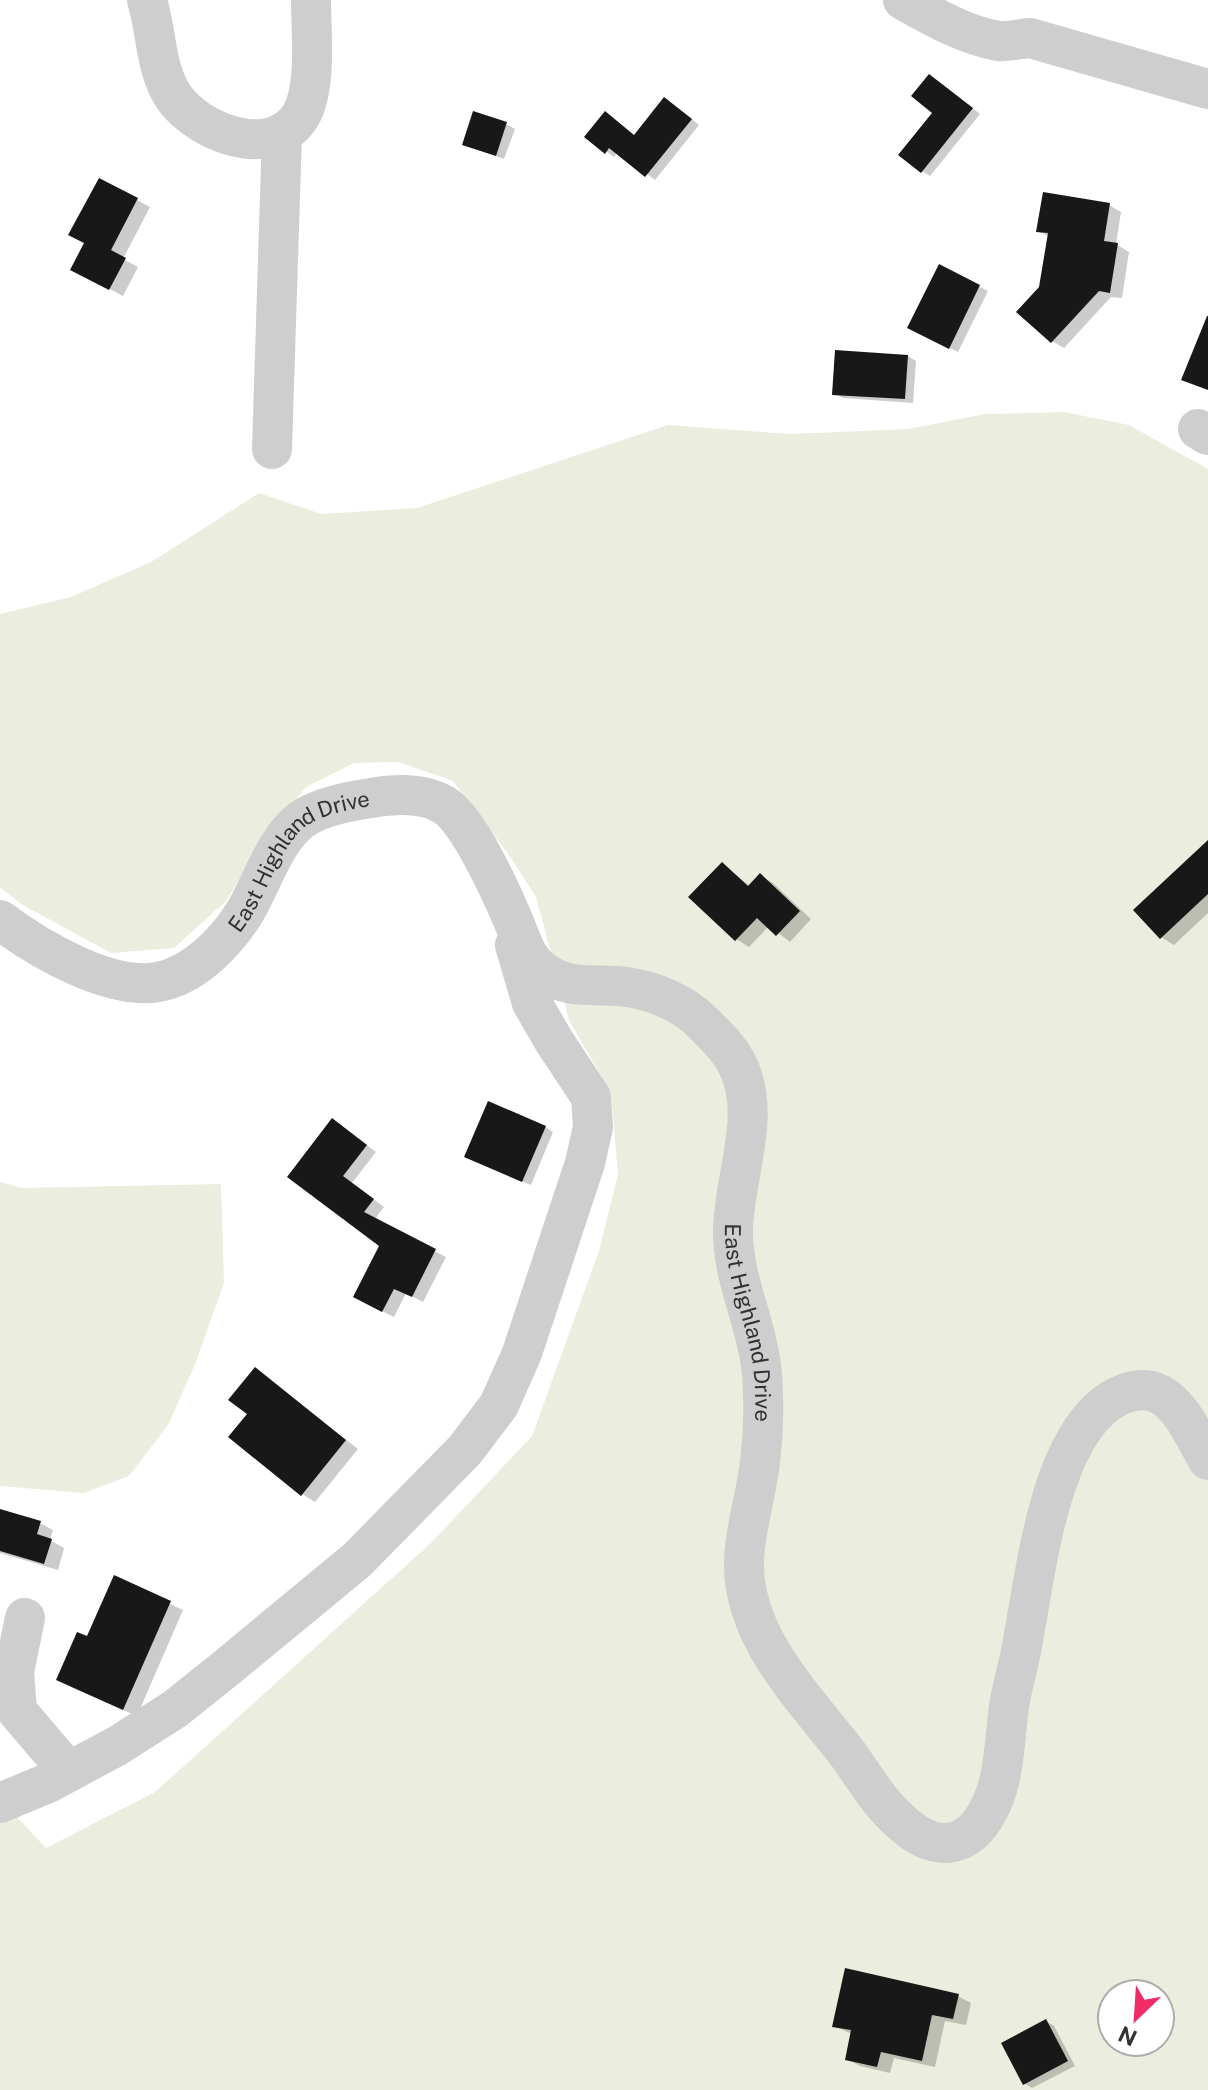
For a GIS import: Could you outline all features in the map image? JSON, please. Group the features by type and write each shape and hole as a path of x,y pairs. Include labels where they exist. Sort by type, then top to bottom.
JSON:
{"street":[{"path":"147,0 162,72 169,90 181,107 204,126 232,137 262,138 282,133 301,116 310,79 311,0"},
{"path":"903,0 937,19 988,38 1001,41 1030,38 1208,89"},
{"path":"272,449 282,133"},
{"name":"East Highland Drive","path":"0,920 16,932 90,970 137,983 170,979 199,963 224,941 244,914 285,838 298,823 315,812 368,798 424,797 443,804 459,817 480,851 513,919 522,946 533,963 549,977 568,984 627,987 673,1002 697,1016 728,1048 739,1066 748,1108 732,1223 733,1258 761,1365 762,1451 744,1553 744,1585 752,1615 781,1667 865,1776 881,1802 918,1835 937,1843 960,1841 975,1831 993,1802 1049,1509 1077,1436 1108,1402 1129,1392 1143,1390 1161,1394 1176,1405 1208,1460"},
{"path":"0,1803 69,1772 175,1709 357,1560 465,1450 499,1405 522,1353 585,1163 593,1127 591,1097 532,1003 500,895"},
{"path":"25,1618 14,1672 17,1711 69,1772"}],"shaded area":[{"path":"1064,412 1129,425 1208,469 1208,2090 0,2090 0,1799 46,1848 155,1792 431,1543 532,1436 599,1251 618,1174 611,1093 569,1020 536,897 509,855 453,781 398,762 354,763 306,787 266,837 226,901 174,948 111,953 21,904 0,887 0,614 71,597 151,562 259,493 321,514 417,508 668,425 791,434 908,429 985,414"},
{"path":"0,1182 21,1188 221,1184 224,1283 194,1367 168,1425 129,1476 84,1493 0,1486"}],"building":[{"path":"929,74 973,108 921,173 898,155 932,113 911,96"},
{"path":"664,97 692,119 645,177 609,148 605,154 584,137 605,111 634,135"},
{"path":"473,111 507,122 496,156 462,145"},
{"path":"99,178 138,198 111,250 126,258 109,290 70,270 84,243 68,235"},
{"path":"1043,192 1110,203 1104,241 1118,243 1110,293 1099,291 1051,343 1016,312 1039,287 1048,233 1036,232"},
{"path":"939,264 980,285 949,349 907,328"},
{"path":"1208,316 1208,390 1181,380"},
{"path":"835,350 908,355 905,399 832,395"},
{"path":"1208,840 1208,894 1160,939 1133,910"},
{"path":"722,862 748,886 760,873 800,911 776,936 757,918 735,941 688,897"},
{"path":"488,1101 546,1126 522,1182 464,1157"},
{"path":"332,1118 367,1145 343,1176 374,1199 364,1212 436,1249 412,1297 394,1289 382,1312 353,1297 379,1246 287,1177"},
{"path":"255,1367 346,1440 301,1496 228,1437 247,1414 228,1400"},
{"path":"0,1509 41,1521 37,1534 52,1539 44,1564 0,1551"},
{"path":"114,1575 171,1601 123,1710 56,1680 77,1632 87,1636"},
{"path":"845,1968 959,1994 953,2019 932,2015 922,2061 881,2052 877,2067 845,2060 851,2030 832,2027"},
{"path":"1046,2019 1068,2061 1023,2085 1001,2043"}]}
